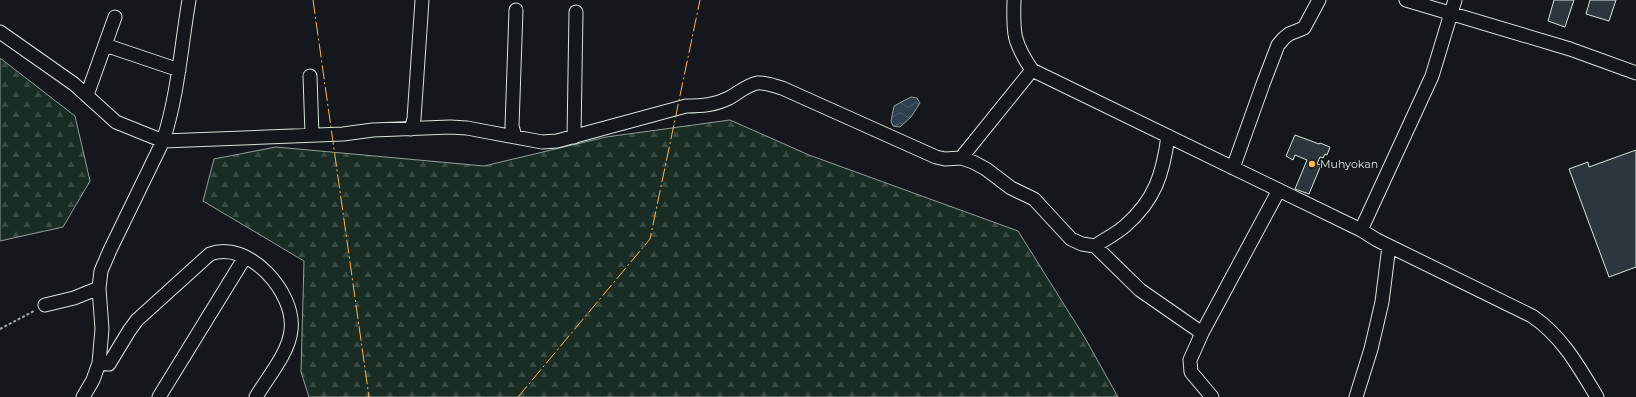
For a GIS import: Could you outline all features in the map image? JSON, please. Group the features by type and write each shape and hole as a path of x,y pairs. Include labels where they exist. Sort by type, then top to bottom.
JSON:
{"street":[{"path":"83,397 93,380 100,363 102,329 99,288 101,271 163,141 172,112 189,0"},
{"path":"410,129 414,119 422,0"},
{"path":"1233,168 1278,45 1289,34 1304,28 1320,0"},
{"path":"1406,0 1570,49 1636,73"},
{"path":"1361,230 1432,76 1455,0"},
{"path":"1014,5 1014,35 1022,55 1032,70 1361,230 1389,246 1457,278 1462,283 1516,307 1544,324 1552,331 1577,364 1597,397"},
{"path":"515,137 512,126 516,10"},
{"path":"574,136 576,12"},
{"path":"87,96 115,17"},
{"path":"0,32 55,70 116,122 163,141 343,134 373,130 467,128 542,142 557,141 686,106 706,106 721,102 757,83 767,84 782,88 936,157 945,159 961,158 980,166 1011,188 1034,199 1071,239 1082,244 1095,246 1140,290 1202,333"},
{"path":"105,45 179,70"},
{"path":"961,158 1032,70"},
{"path":"310,76 312,135"},
{"path":"1095,246 1126,225 1144,207 1154,193 1160,177 1168,136"},
{"path":"1212,397 1191,372 1190,360 1202,333 1279,190"},
{"path":"1358,396 1382,302 1389,246"},
{"path":"100,363 109,364 113,360 129,330 137,320 210,254 217,251 225,251 245,257 264,270 280,287 290,308 292,320 290,335 285,350 256,397"},
{"path":"159,397 245,257"},
{"path":"44,305 74,298 99,288"}],"path":[{"path":"0,329 44,305"}],"green space":[{"path":"0,58 75,116 90,181 63,227 0,241"},
{"path":"730,120 809,155 1018,231 1085,338 1118,397 309,397 301,372 304,261 203,201 214,159 276,147 484,166 606,137"}],"water":[{"path":"911,97 917,98 920,103 911,117 900,127 893,126 891,121 894,106"}],"building":[{"path":"1554,0 1574,0 1565,27 1548,21"},
{"path":"1590,0 1616,0 1609,21 1586,14"},
{"name":"Muhyokan","path":"1295,135 1330,147 1327,155 1325,154 1323,158 1320,157 1317,164 1321,165 1309,194 1295,189 1307,160 1295,155 1293,160 1286,156"},
{"path":"1636,150 1636,267 1609,277 1569,169 1588,162 1589,167"}],"power":[{"path":"313,0 369,397"},
{"path":"518,397 650,239 700,0"}],"place":[{"name":"Muhyokan","path":"1312,164"}]}
